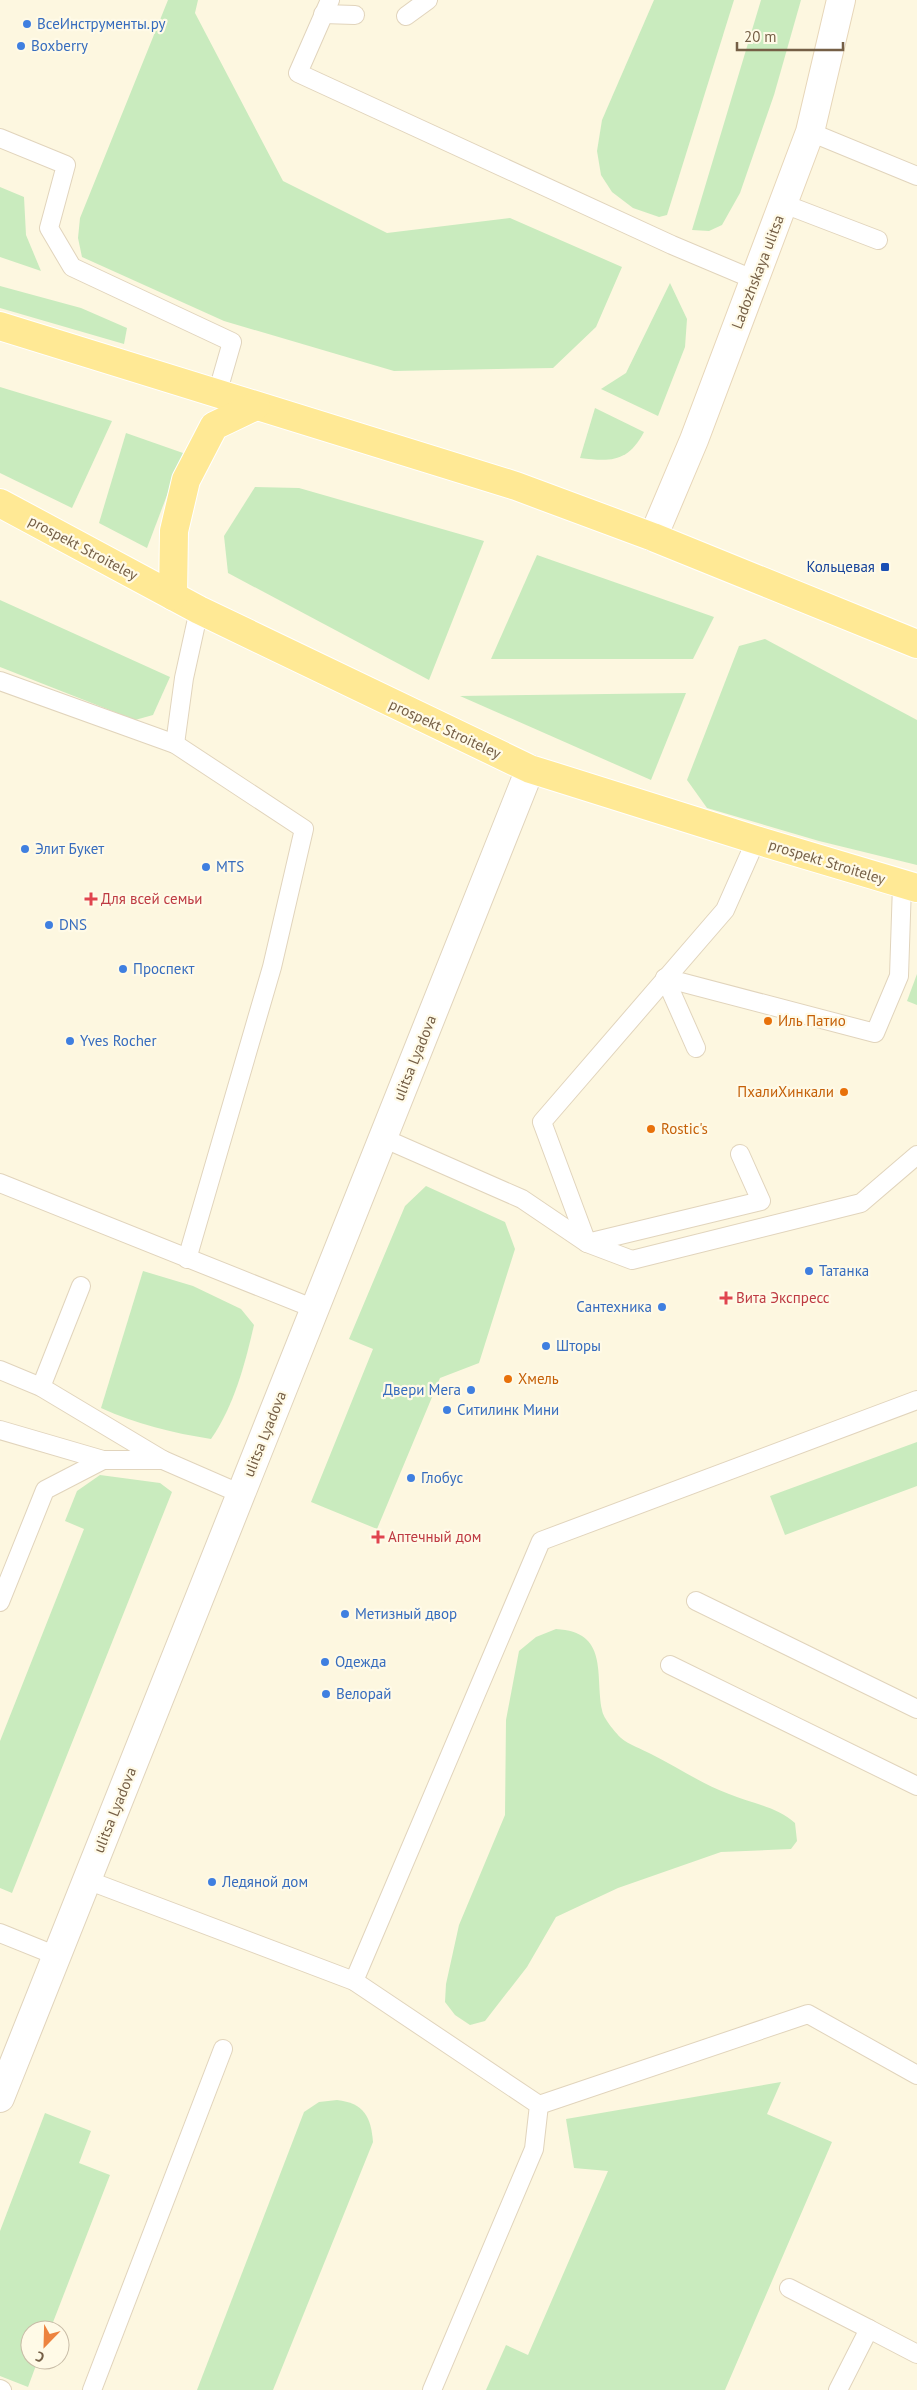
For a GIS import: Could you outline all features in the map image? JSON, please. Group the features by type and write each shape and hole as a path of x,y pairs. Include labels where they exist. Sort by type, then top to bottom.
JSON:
{"main road":[{"path":"0,326 516,486 653,536 917,644"},
{"path":"172,596 174,531 186,480 214,426 256,406"},
{"name":"prospekt Stroiteley","path":"0,503 199,610 530,769 909,886"}],"street":[{"name":"Ladozhskaya ulitsa","path":"653,536 694,440 810,132 841,0"},
{"name":"ulitsa Lyadova","path":"0,2098 530,769"}],"lane":[{"path":"406,16 428,0"},
{"path":"355,15 326,7 298,73 672,246 755,280"},
{"path":"810,132 917,176"},
{"path":"0,138 66,165 49,228 72,267 232,342 217,394"},
{"path":"784,204 878,240"},
{"path":"175,744 184,678 199,610"},
{"path":"0,681 175,744 304,829 272,967 187,1259"},
{"path":"587,1243 542,1122 724,910 756,840"},
{"path":"665,978 875,1033 899,976 909,886"},
{"path":"665,978 696,1048"},
{"path":"383,1138 522,1199 587,1243 632,1260 860,1203 917,1155"},
{"path":"587,1243 761,1200 740,1154"},
{"path":"0,1183 315,1309"},
{"path":"41,1387 81,1286"},
{"path":"0,1370 41,1387 163,1460 241,1494"},
{"path":"354,1982 541,1541 917,1400"},
{"path":"0,1430 103,1460 163,1460"},
{"path":"0,1602 45,1490 103,1460"},
{"path":"696,1601 917,1709"},
{"path":"670,1665 917,1786"},
{"path":"87,1880 354,1982 539,2105"},
{"path":"0,1933 56,1956"},
{"path":"539,2105 808,2014 917,2075"},
{"path":"92,2390 223,2049"},
{"path":"432,2390 534,2149 539,2105"},
{"path":"789,2288 917,2354"},
{"path":"838,2390 868,2329"}],"green space":[{"path":"168,0 198,0 195,13 283,181 387,233 510,218 622,267 596,327 553,368 394,371 224,321 82,257 78,238 80,218"},
{"path":"654,0 734,0 667,215 659,217 633,208 612,192 601,175 597,151 602,120"},
{"path":"761,0 801,0 774,95 740,193 722,225 709,231 692,230"},
{"path":"0,187 24,197 26,235 41,271 0,257"},
{"path":"670,283 687,319 685,347 658,416 601,389 626,373"},
{"path":"0,286 81,308 127,328 124,344 0,308"},
{"path":"0,387 112,421 72,508 0,473"},
{"path":"595,408 644,432 632,449 618,458 601,460 580,458"},
{"path":"126,433 183,453 147,548 99,523"},
{"path":"255,487 299,488 484,541 429,680 228,573 224,536"},
{"path":"537,555 714,617 693,659 491,659"},
{"path":"0,600 170,677 153,715 135,720 0,667"},
{"path":"765,639 917,720 917,865 819,841 707,808 687,780 739,646"},
{"path":"686,693 651,780 460,696"},
{"path":"917,974 917,1005 907,1001"},
{"path":"426,1186 505,1222 515,1249 479,1363 440,1378 377,1529 311,1502 373,1349 349,1339 405,1206"},
{"path":"143,1271 193,1286 241,1309 254,1325 243,1370 226,1413 211,1439 155,1427 101,1408"},
{"path":"917,1442 917,1486 785,1535 770,1496"},
{"path":"100,1475 160,1483 172,1492 12,1893 0,1888 0,1741 84,1529 65,1521 77,1491"},
{"path":"556,1629 573,1632 585,1638 592,1646 598,1669 603,1713 621,1738 709,1785 780,1813 795,1823 797,1841 791,1849 721,1852 618,1888 556,1917 527,1967 485,2021 470,2025 455,2015 445,2002 446,1984 459,1925 505,1815 506,1720 519,1651 536,1637"},
{"path":"781,2082 767,2114 832,2142 725,2390 486,2390 506,2345 528,2355 608,2171 574,2168 566,2119"},
{"path":"337,2100 354,2104 360,2108 368,2119 373,2142 273,2390 197,2390 304,2112 319,2102"},
{"path":"45,2113 91,2131 79,2163 110,2175 54,2320 20,2320 20,2370 34,2370 28,2387 0,2376 0,2231"}],"place":[{"name":"ВсеИнструменты.ру","path":"27,24"},
{"name":"Boxberry","path":"21,46"},
{"name":"Кольцевая","path":"885,567"},
{"name":"Элит Букет","path":"25,849"},
{"name":"MTS","path":"206,867"},
{"name":"Для всей семьи","path":"91,899"},
{"name":"DNS","path":"49,925"},
{"name":"Проспект","path":"123,969"},
{"name":"Иль Патио","path":"768,1021"},
{"name":"Yves Rocher","path":"70,1041"},
{"name":"ПхалиХинкали","path":"844,1092"},
{"name":"Rostic's","path":"651,1129"},
{"name":"Татанка","path":"809,1271"},
{"name":"Вита Экспресс","path":"726,1298"},
{"name":"Сантехника","path":"662,1307"},
{"name":"Шторы","path":"546,1346"},
{"name":"Хмель","path":"508,1379"},
{"name":"Двери Мега","path":"471,1390"},
{"name":"Ситилинк Мини","path":"447,1410"},
{"name":"Глобус","path":"411,1478"},
{"name":"Аптечный дом","path":"378,1537"},
{"name":"Метизный двор","path":"345,1614"},
{"name":"Одежда","path":"325,1662"},
{"name":"Велорай","path":"326,1694"},
{"name":"Ледяной дом","path":"212,1882"}]}
